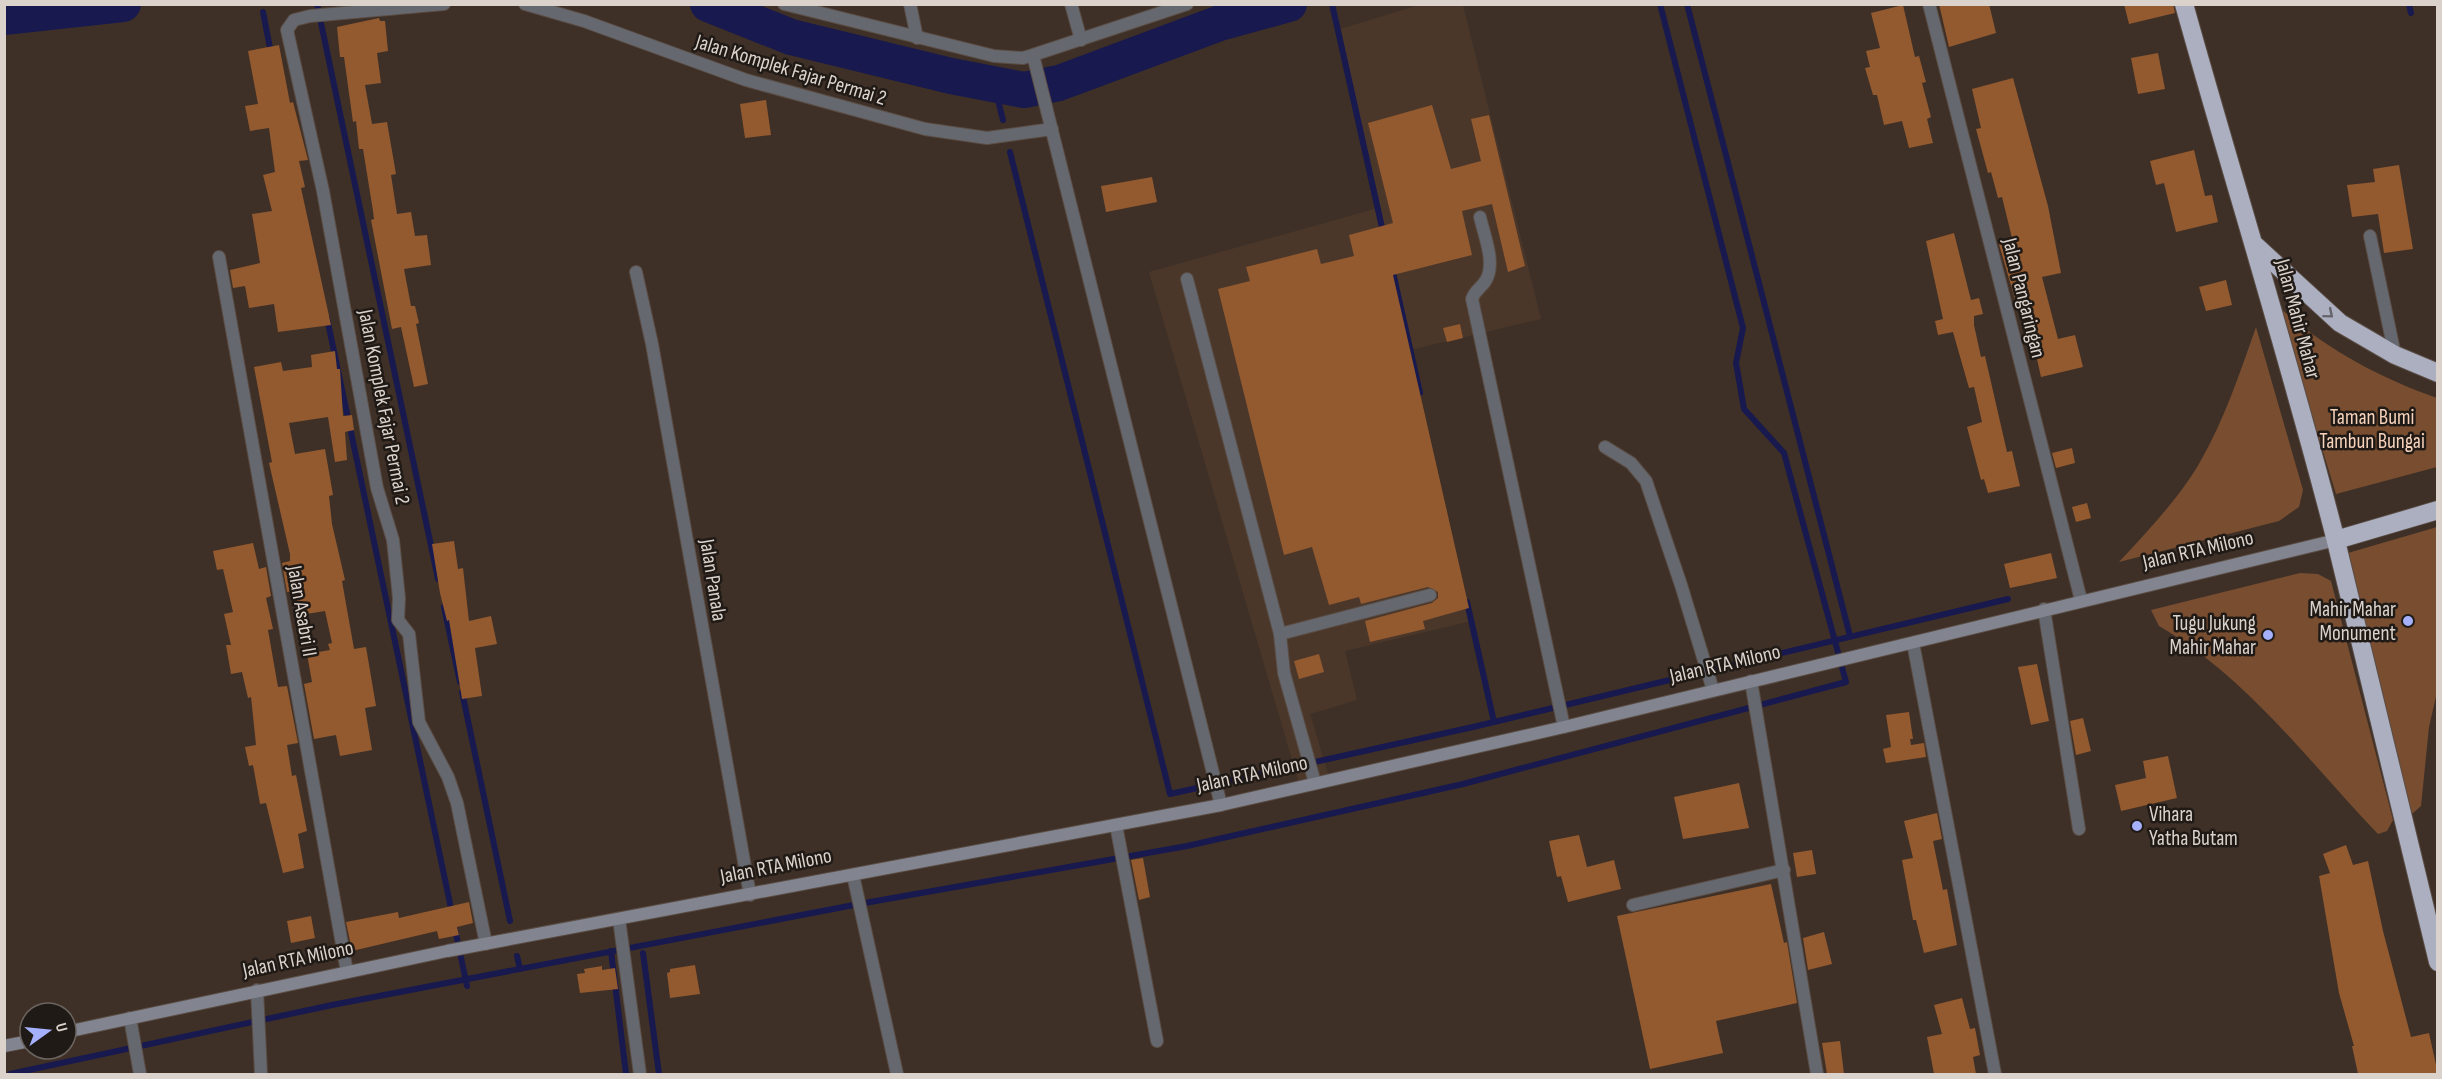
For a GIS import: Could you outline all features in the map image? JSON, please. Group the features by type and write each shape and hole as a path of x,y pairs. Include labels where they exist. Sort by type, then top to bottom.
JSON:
{"highway":[{"name":"Jalan Mahir Mahar","path":"2184,4 2227,157 2256,246 2275,325 2336,540 2438,962"},
{"path":"2256,246 2340,323 2395,355 2438,373"},
{"name":"Jalan RTA Milono","path":"2336,540 2438,510"}],"street":[{"name":"Jalan Komplek Fajar Permai 2","path":"444,4 310,16 294,20 287,30 323,191 377,488 393,540 399,598 398,620 409,634 419,722 448,777 457,803 486,944"},
{"name":"Jalan Komplek Fajar Permai 2","path":"525,4 584,21 746,80 925,129 987,138 1052,129"},
{"path":"784,4 994,56 1023,58 1187,4"},
{"path":"910,4 917,38"},
{"path":"1071,4 1081,40"},
{"name":"Jalan Pangaringan","path":"1929,4 2081,600"},
{"path":"1034,55 1221,805"},
{"path":"1480,217 1490,262 1486,280 1475,291 1472,299 1564,727"},
{"path":"2370,236 2395,355"},
{"name":"Jalan Asabri II","path":"219,257 347,972"},
{"name":"Jalan Panala","path":"636,272 652,344 750,895"},
{"path":"1187,279 1280,634 1284,673 1315,783"},
{"path":"1605,447 1631,463 1646,481 1713,690"},
{"name":"Jalan RTA Milono","path":"78,1029 257,990 486,944 1221,805 1564,727 2336,540"},
{"path":"1280,634 1430,595"},
{"path":"2044,609 2079,829"},
{"path":"1913,643 1995,1074"},
{"path":"1751,681 1817,1074"},
{"path":"1116,825 1157,1041"},
{"path":"1634,904 1784,870"},
{"path":"853,874 897,1074"},
{"path":"618,919 640,1074"},
{"path":"257,990 261,1074"},
{"path":"130,1018 140,1074"}],"shaded area":[{"path":"1419,5 1463,5 1541,319 1410,350 1472,621 1345,651 1357,700 1310,714 1330,780 1300,787 1149,272 1378,208 1337,30"}],"green space":[{"name":"Taman Bumi Tambun Bungai","path":"2279,307 2315,336 2353,360 2395,381 2437,398 2437,467 2336,494"},
{"path":"2256,327 2303,490 2299,507 2279,521 2119,562 2173,501 2200,462 2224,413"},
{"path":"2437,527 2437,692 2429,727 2421,806 2413,813 2404,810 2348,553"},
{"path":"2300,573 2318,574 2331,581 2393,820 2387,831 2378,834 2249,695 2191,647 2159,626 2151,610"}],"building":[{"path":"1939,4 1989,4 1996,33 1949,47"},
{"path":"2124,4 2173,4 2175,13 2129,24"},
{"path":"1903,5 1915,57 1919,56 1926,82 1922,83 1931,117 1927,119 1933,143 1909,148 1902,121 1884,125 1877,95 1873,95 1865,68 1870,67 1866,51 1880,48 1871,13"},
{"path":"379,18 380,21 385,21 388,51 377,53 381,83 365,85 372,124 387,122 396,174 391,175 397,214 411,212 415,236 427,235 431,265 404,269 411,306 415,306 419,323 416,324 428,384 414,387 401,327 392,329 371,220 374,219 363,149 359,149 356,121 353,122 344,57 340,57 337,27"},
{"path":"279,45 290,103 293,102 308,160 299,161 305,187 301,188 331,325 278,332 274,304 249,308 245,286 233,288 230,270 260,263 252,214 272,211 263,175 275,172 269,128 250,131 245,106 258,104 248,51"},
{"path":"2158,53 2165,89 2138,94 2131,58"},
{"path":"2013,78 2048,206 2061,273 2042,277 2058,339 2075,335 2083,367 2041,377 2031,332 2029,332 2023,312 2019,313 1998,241 2012,238 2002,197 1998,198 1991,172 1988,173 1976,129 1981,128 1972,89"},
{"path":"766,100 771,135 745,138 740,104"},
{"path":"1432,105 1451,169 1481,161 1471,119 1489,115 1525,266 1508,272 1492,204 1462,211 1472,255 1393,275 1469,608 1423,621 1425,629 1370,642 1365,621 1432,603 1438,598 1438,592 1428,587 1361,604 1359,597 1329,605 1312,547 1284,555 1218,289 1250,281 1246,267 1317,249 1321,264 1354,256 1349,235 1393,223 1368,123"},
{"path":"2194,150 2205,196 2212,195 2218,222 2176,232 2164,183 2156,185 2150,161"},
{"path":"2399,165 2413,249 2384,253 2378,214 2352,217 2347,185 2375,182 2373,169"},
{"path":"1152,177 1157,202 1106,212 1101,186"},
{"path":"1954,233 1971,300 1979,298 1983,314 1974,316 1974,325 1981,357 1985,356 2007,452 2012,451 2020,486 1988,493 1984,479 1981,480 1967,427 1982,422 1974,387 1969,388 1953,332 1938,335 1935,321 1943,319 1926,241"},
{"path":"2226,280 2232,305 2206,311 2199,287"},
{"path":"1460,324 1463,338 1447,342 1443,328"},
{"path":"335,351 337,369 340,369 343,416 352,415 354,430 345,432 347,460 335,462 328,417 289,423 295,454 325,449 333,495 329,496 332,524 345,580 342,581 354,649 366,647 376,706 365,708 372,750 340,756 336,735 314,739 304,684 312,682 307,654 330,650 328,644 332,643 325,611 300,615 295,591 287,592 282,563 290,561 290,554 269,463 272,462 254,367 281,362 283,371 312,367 311,355"},
{"path":"2072,448 2075,463 2056,468 2052,453"},
{"path":"2087,503 2091,518 2076,522 2072,507"},
{"path":"454,541 458,569 463,568 469,621 491,616 497,644 475,648 482,696 462,699 449,620 447,621 440,593 432,544"},
{"path":"253,543 259,569 266,567 271,596 266,598 273,629 268,630 278,687 287,686 298,743 287,745 292,776 296,775 307,831 298,834 304,868 283,873 266,803 260,804 253,765 249,766 245,747 256,745 251,697 248,698 242,672 231,674 226,645 231,645 224,614 233,612 223,569 217,570 213,551"},
{"path":"2051,553 2057,578 2010,588 2004,564"},
{"path":"1319,654 1324,672 1299,679 1294,661"},
{"path":"2037,664 2049,721 2031,725 2018,667"},
{"path":"1909,712 1913,739 1910,739 1911,745 1924,743 1926,757 1886,763 1883,749 1891,747 1886,715"},
{"path":"2083,718 2091,751 2076,755 2070,721"},
{"path":"2168,756 2177,798 2121,811 2115,785 2146,778 2143,761"},
{"path":"1739,783 1749,828 1683,839 1674,797"},
{"path":"1937,813 1942,839 1933,841 1943,890 1947,889 1957,945 1924,953 1916,920 1913,920 1902,860 1913,858 1904,821"},
{"path":"1579,835 1587,867 1614,860 1621,889 1568,902 1561,876 1557,877 1549,841"},
{"path":"2346,845 2353,865 2368,861 2383,931 2411,1037 2429,1033 2438,1074 2358,1074 2352,1046 2354,1046 2339,993 2319,876 2330,873 2323,854"},
{"path":"1812,850 1816,874 1797,877 1793,853"},
{"path":"1143,858 1150,897 1139,900 1131,860"},
{"path":"1771,884 1784,943 1787,942 1797,1003 1716,1021 1723,1053 1650,1069 1617,916"},
{"path":"469,902 473,923 457,927 459,935 439,939 437,931 352,951 346,922 398,912 399,918"},
{"path":"311,916 315,938 291,943 287,921"},
{"path":"1824,932 1832,964 1808,970 1803,938"},
{"path":"695,965 700,994 670,998 667,973 670,969"},
{"path":"602,966 602,970 615,968 618,989 580,993 577,974 585,973 584,969"},
{"path":"1962,998 1970,1029 1975,1028 1980,1055 1973,1057 1976,1074 1934,1074 1927,1037 1942,1034 1934,1005"},
{"path":"1840,1041 1844,1074 1827,1074 1822,1043"}],"waterway":[{"path":"4,17 123,4"},
{"path":"317,4 438,579"},
{"path":"708,4 791,37 951,76 1024,90 1059,83 1220,23 1289,4"},
{"path":"1059,83 1251,4"},
{"path":"1332,4 1383,232"},
{"path":"10,1074 332,1005 859,904 1187,846 1463,784 1846,682 1784,453 1744,409 1736,363 1743,328 1660,4"},
{"path":"1687,4 1850,636"},
{"path":"2409,4 2411,13"},
{"path":"263,12 271,53"},
{"path":"994,84 1003,120"},
{"path":"1010,152 1170,794 1473,727 2008,599"},
{"path":"1392,268 1420,393"},
{"path":"327,318 452,913"},
{"path":"1467,602 1494,722"},
{"path":"444,607 460,682"},
{"path":"462,692 510,921"},
{"path":"455,929 467,986"},
{"path":"611,951 626,1074"},
{"path":"643,953 659,1074"},
{"path":"517,956 520,969"}],"place":[{"name":"Mahir Mahar Monument","path":"2408,621"},
{"name":"Tugu Jukung Mahir Mahar","path":"2268,635"},
{"name":"Vihara Yatha Butam","path":"2137,826"}]}
